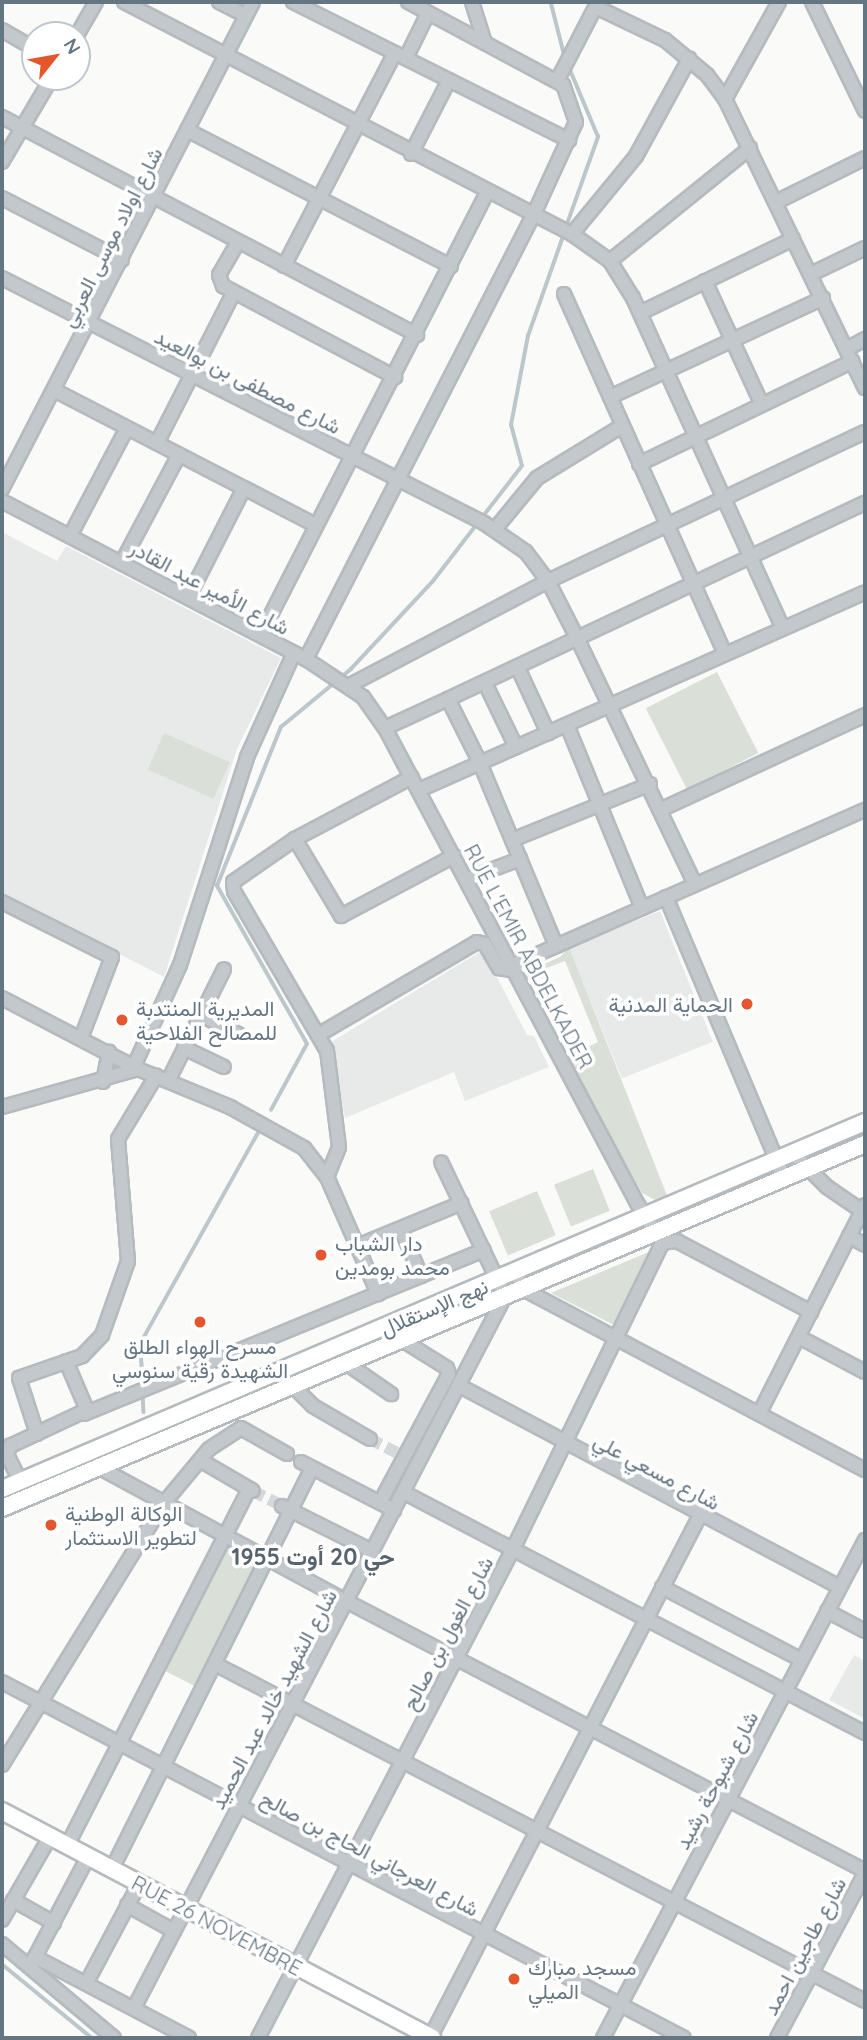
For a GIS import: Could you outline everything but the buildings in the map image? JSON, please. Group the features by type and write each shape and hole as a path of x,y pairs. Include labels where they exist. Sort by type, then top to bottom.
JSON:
{"main road":[{"name":"نهج الإستقلال","path":"2,1489 516,1272 640,1210 775,1161 865,1122"},
{"name":"نهج الإستقلال","path":"2,1508 505,1296 659,1238 783,1178 865,1144"},
{"name":"RUE 26 NOVEMBRE","path":"2,1811 431,2038"}],"street":[{"path":"84,21 96,2"},
{"path":"124,2 357,126 572,234 610,261 640,313 783,628"},
{"path":"219,2 246,16"},
{"name":"شارع اولاد موسى العربي","path":"2,489 253,2"},
{"path":"293,2 569,140"},
{"path":"2,1107 103,1082 137,1067 180,965 247,757 533,216 569,140 576,113 568,92 557,81 408,2"},
{"path":"472,2 485,43"},
{"path":"725,99 779,2"},
{"path":"812,2 865,111"},
{"path":"557,81 597,5 665,40 689,59 725,99 865,388"},
{"path":"284,266 357,126 428,13"},
{"path":"2,30 21,41"},
{"path":"572,234 636,156 689,59"},
{"path":"411,153 449,80"},
{"path":"2,162 43,91"},
{"path":"2,117 417,335"},
{"path":"187,130 451,266"},
{"path":"610,261 750,148"},
{"path":"776,202 865,158"},
{"path":"261,634 417,335 487,193"},
{"path":"2,198 122,260"},
{"path":"640,313 793,239"},
{"path":"238,242 219,275 223,286 394,377"},
{"path":"811,274 865,248"},
{"name":"شارع مصطفى بن بوالعيد","path":"2,278 476,519 495,529 526,552 548,581 650,784 695,884"},
{"path":"705,281 762,405"},
{"path":"157,443 234,292"},
{"path":"564,294 725,654"},
{"path":"610,397 822,298"},
{"path":"847,349 865,339"},
{"path":"639,464 853,361"},
{"path":"54,390 316,525"},
{"path":"495,529 537,478 622,426"},
{"path":"70,536 127,428"},
{"path":"344,681 666,524 865,432"},
{"path":"122,562 179,455"},
{"path":"189,596 244,488"},
{"name":"شارع الأمير عبد القادر","path":"2,501 189,596 344,681 385,727"},
{"path":"385,727 578,640 865,503"},
{"path":"419,790 865,592"},
{"path":"518,668 548,733"},
{"path":"485,683 516,747"},
{"path":"447,699 480,763 556,946"},
{"path":"662,809 865,715"},
{"path":"567,724 642,908"},
{"name":"RUE L'EMIR ABDELKADER","path":"385,727 640,1210"},
{"path":"327,1177 339,1147 327,1051 234,891 237,875 295,839 412,777"},
{"path":"512,840 650,784"},
{"path":"318,1035 477,942 485,944 499,968 514,968 556,946 865,810"},
{"path":"295,839 341,916 454,856"},
{"path":"467,880 520,859"},
{"path":"666,897 783,1178"},
{"path":"2,902 112,957 81,1038"},
{"path":"37,1434 19,1378 91,1350 102,1335 128,1261 118,1139 184,1048 224,969"},
{"path":"2,998 137,1067 284,1135 304,1148 327,1177 378,1294"},
{"path":"201,1015 239,1034"},
{"path":"184,1048 225,1067"},
{"path":"103,1082 109,1052"},
{"path":"759,1414 864,1208 807,1169 793,1153"},
{"path":"441,1161 505,1296"},
{"path":"357,1247 462,1203"},
{"path":"640,1210 659,1238 677,1241 811,1312"},
{"path":"401,1228 421,1276"},
{"path":"849,1236 865,1245"},
{"name":"شارع الغول بن صالح","path":"258,2038 513,1549 617,1339 659,1238"},
{"path":"20,1481 8,1449 37,1434 484,1250"},
{"path":"516,1272 523,1289 865,1470"},
{"name":"شارع الشهيد خالد عبد الحميد","path":"134,2008 505,1296"},
{"path":"799,1337 865,1372"},
{"path":"384,1495 401,1455 449,1370 402,1340"},
{"path":"66,1361 87,1404 84,1414"},
{"path":"346,1363 391,1394"},
{"name":"شارع مسعي علي","path":"458,1385 565,1444 840,1587"},
{"path":"293,1386 313,1406 370,1439"},
{"path":"2,1765 38,1700 164,1503 200,1460 222,1438 241,1428 287,1454"},
{"path":"66,1846 121,1744 225,1535 251,1490 200,1460"},
{"path":"111,1869 268,1559 286,1508 307,1465 394,1510"},
{"path":"100,1468 346,1601 865,1872"},
{"path":"403,1492 865,1733"},
{"path":"286,1508 372,1551"},
{"path":"431,2038 700,1515"},
{"name":"شارع شبوحة رشيد","path":"604,2038 800,1659 840,1587 860,1561 865,1540"},
{"path":"662,1587 800,1659"},
{"path":"827,1611 865,1631"},
{"path":"215,1664 865,2001"},
{"name":"شارع العرجاني الحاج بن صالح","path":"2,1682 684,2038"},
{"path":"2,1920 50,1837"},
{"path":"32,1961 88,1857"},
{"name":"شارع طاجين احمد","path":"777,2038 865,1872"},
{"path":"87,1982 139,1884"},
{"path":"13,1900 54,1923"},
{"path":"127,1906 174,1931"},
{"path":"2,1944 32,1961 87,1982 189,2038"},
{"path":"32,1961 114,2038"}],"shaded area":[{"path":"4,533 57,561 66,546 281,658 237,749 164,977 2,894"},
{"path":"717,672 758,753 687,789 646,708"},
{"path":"164,733 230,762 214,799 148,770"},
{"path":"660,911 713,1042 622,1078 569,948"},
{"path":"569,947 668,1198 659,1202 642,1193 569,1062 571,1055 598,1042 565,961 531,974 532,986 524,973 560,957"},
{"path":"483,950 527,1035 534,1036 549,1067 465,1101 454,1072 345,1118 331,1042"},
{"path":"593,1169 610,1211 571,1226 554,1185"},
{"path":"537,1191 556,1235 508,1256 489,1211"},
{"path":"651,1251 614,1325 551,1293"},
{"path":"226,1546 261,1564 198,1688 163,1670"},
{"path":"854,1655 865,1661 865,1719 829,1700"}],"waterway":[{"path":"551,2 565,57"},
{"path":"566,227 598,137 569,68"},
{"path":"271,1110 307,1044 217,886 281,727 351,669 433,581 522,466 511,425 528,336 564,234"},
{"path":"143,1386 140,1344 260,1129"},
{"path":"143,1394 144,1412"},
{"path":"2,1964 92,2038"}],"tunnel":[{"path":"370,1439 399,1454"},
{"path":"253,1491 282,1506"}],"place":[{"name":"الحماية المدنية","path":"747,1004"},
{"name":"المديرية المنتدبة للمصالح الفلاحية","path":"122,1020"},
{"name":"دار الشباب محمد بومدين","path":"321,1255"},
{"name":"مسرح الهواء الطلق الشهيدة رقية سنوسي","path":"200,1322"},
{"name":"الوكالة الوطنية لتطوير الاستثمار","path":"51,1525"},
{"name":"مسجد مبارك الميلي","path":"514,1979"}],"district":[{"name":"حي 20 أوت 1955","path":"313,1557"}]}
